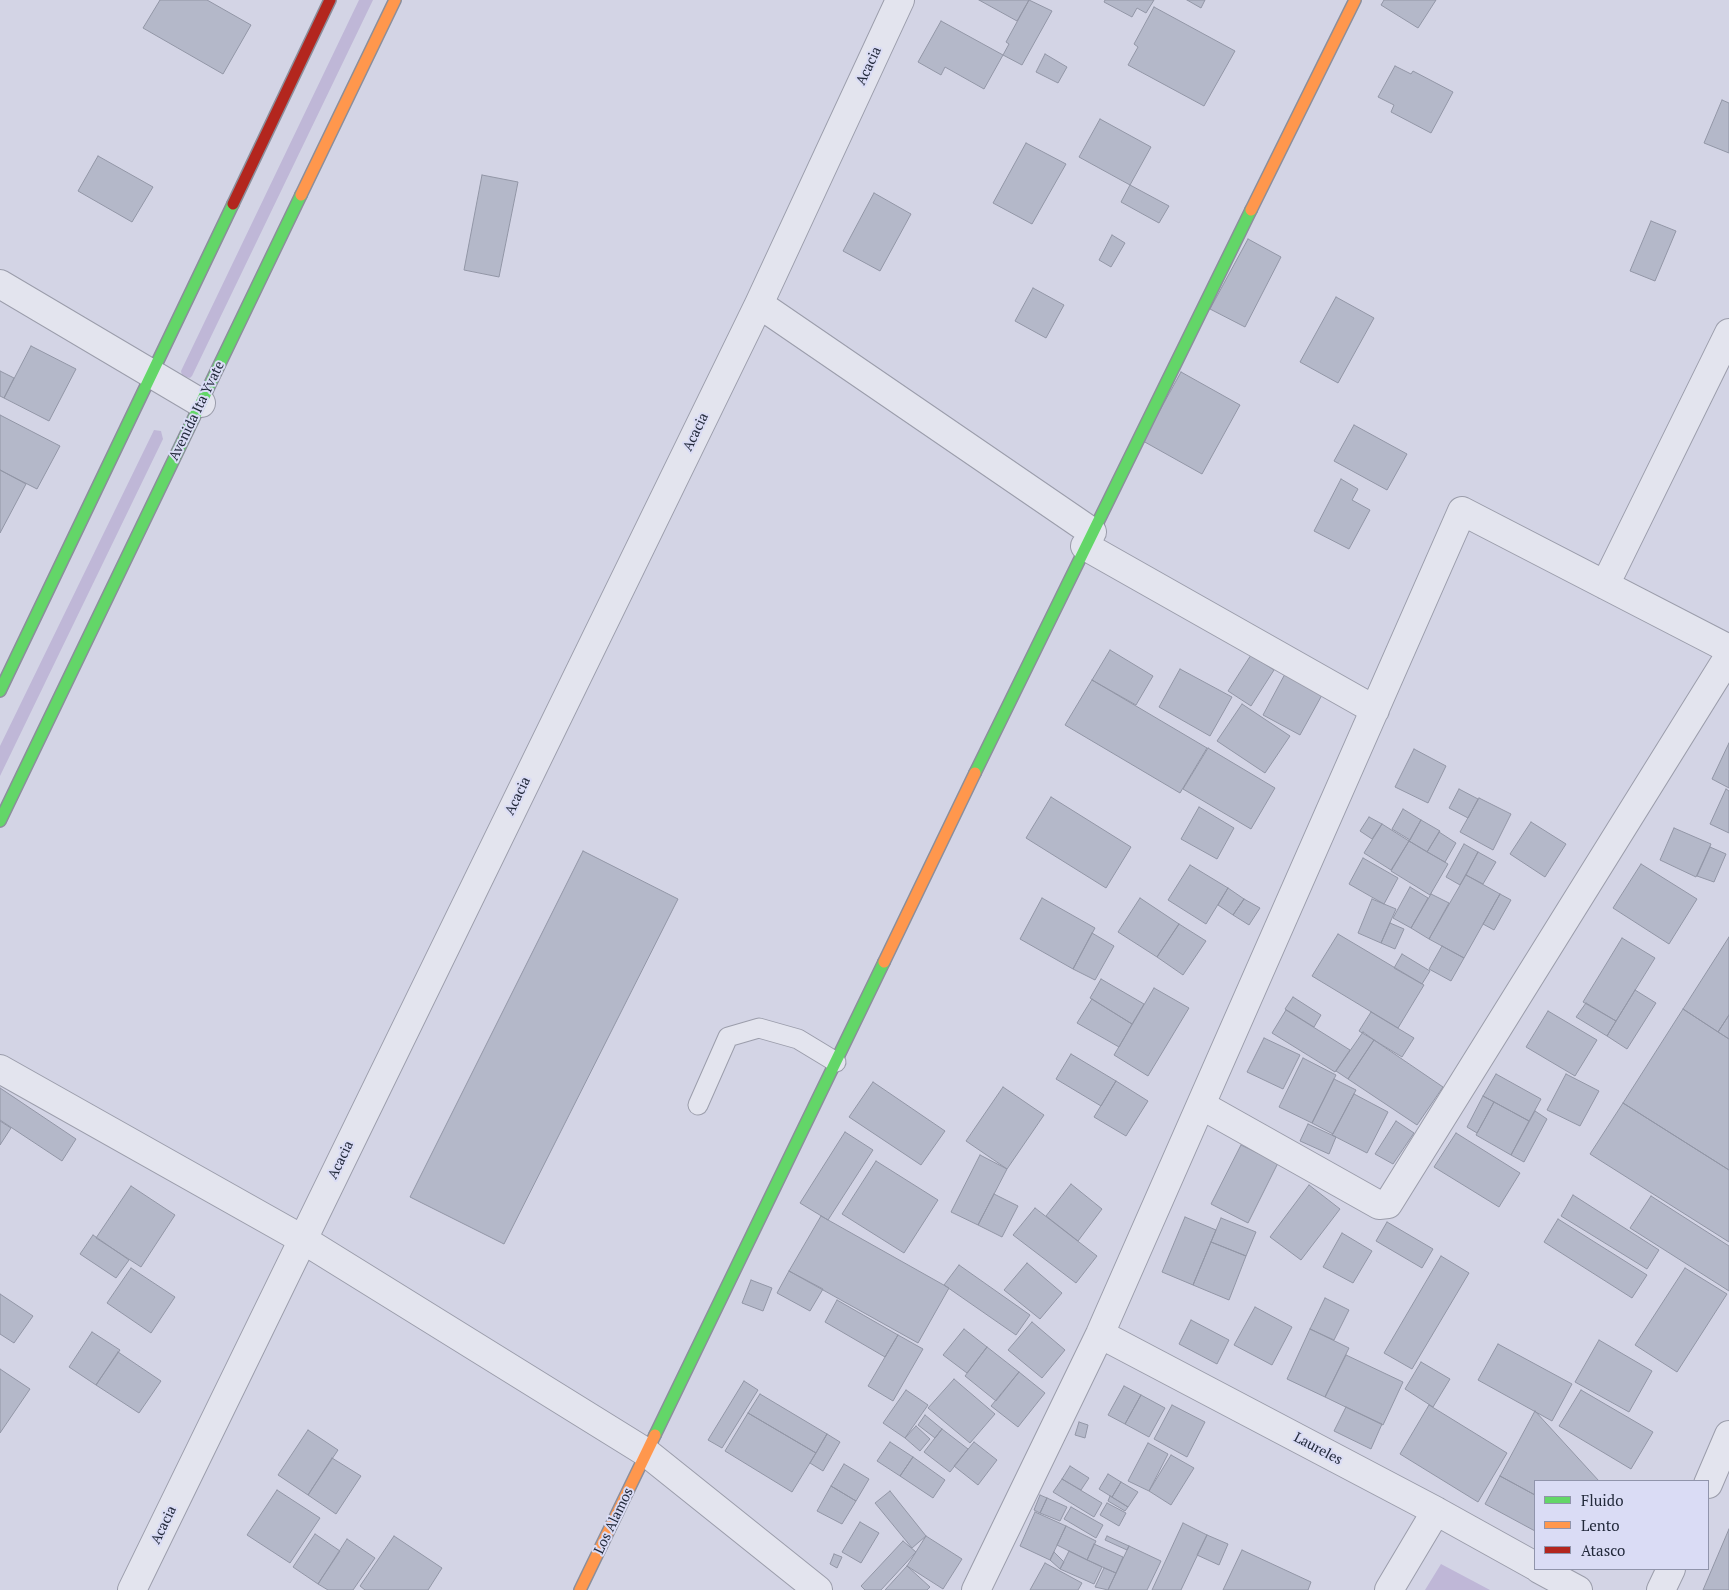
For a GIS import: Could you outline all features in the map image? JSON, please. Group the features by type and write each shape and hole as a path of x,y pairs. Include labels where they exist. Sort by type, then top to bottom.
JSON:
{"street":[{"path":"0,691 330,0"},
{"name":"Avenida Ita Yvate","path":"0,821 394,0"},
{"name":"Acacia","path":"132,1590 758,304 900,0"},
{"name":"Los Alamos","path":"580,1590 1088,539 1355,0"},
{"path":"0,284 201,403"},
{"path":"758,304 1088,539 1375,710"},
{"path":"1605,585 1729,333"},
{"path":"976,1590 1100,1334 1462,511 1729,649"},
{"path":"1201,1105 1379,1205 1388,1204 1729,656"},
{"path":"0,1069 302,1239 647,1452 818,1590"},
{"name":"Laureles","path":"1100,1334 1436,1511 1534,1565"},
{"path":"1709,1482 1729,1435"},
{"path":"1389,1590 1436,1511"},
{"path":"1541,1570 1578,1590"},
{"path":"1661,1590 1671,1570"}],"lane":[{"path":"698,1105 728,1037 760,1028 798,1039 836,1062"}],"shaded area":[{"path":"359,0 373,0 192,376 190,378 182,376 181,371"},
{"path":"154,430 161,431 163,439 0,776 0,746"},
{"path":"1441,1564 1490,1590 1425,1590"}],"building":[{"path":"160,0 207,0 251,25 223,74 143,28"},
{"path":"979,0 1029,0 1017,21"},
{"path":"1029,0 1052,11 1022,65 1003,55 1009,44 1006,42"},
{"path":"1105,0 1154,0 1146,13 1137,8 1132,17 1104,2"},
{"path":"1187,0 1205,0 1201,8"},
{"path":"1384,0 1436,0 1418,28 1381,5"},
{"path":"1154,7 1235,51 1204,106 1128,65 1138,47 1134,44"},
{"path":"941,21 1003,55 984,89 945,67 941,75 918,62"},
{"path":"1045,54 1067,67 1058,83 1036,72"},
{"path":"1395,66 1411,74 1413,71 1453,92 1431,133 1391,112 1394,105 1378,97"},
{"path":"1722,100 1729,103 1729,153 1704,143"},
{"path":"1100,119 1151,147 1130,185 1079,157"},
{"path":"1026,143 1066,164 1032,224 993,203"},
{"path":"98,156 153,187 132,222 78,191"},
{"path":"482,175 518,182 499,277 464,270"},
{"path":"1130,185 1169,206 1159,223 1121,202"},
{"path":"874,193 911,214 880,271 843,251"},
{"path":"1651,221 1676,231 1655,281 1630,271"},
{"path":"1112,235 1125,243 1111,267 1099,260"},
{"path":"1248,239 1281,257 1245,327 1210,309"},
{"path":"1033,288 1064,305 1046,338 1015,321"},
{"path":"1336,297 1374,318 1338,383 1300,362"},
{"path":"31,346 76,369 49,421 4,398"},
{"path":"0,371 14,378 4,398 0,396"},
{"path":"1181,372 1240,405 1202,474 1143,441"},
{"path":"0,415 60,446 37,489 0,470"},
{"path":"1354,425 1407,454 1387,490 1334,461"},
{"path":"0,470 26,484 0,533"},
{"path":"1341,479 1358,489 1352,500 1370,510 1349,549 1314,531"},
{"path":"1110,650 1153,676 1136,705 1092,680"},
{"path":"1251,655 1274,670 1251,706 1228,691"},
{"path":"1180,669 1232,697 1210,736 1159,707"},
{"path":"1285,674 1322,695 1300,735 1263,715"},
{"path":"1092,680 1207,748 1180,793 1065,725"},
{"path":"1242,704 1290,736 1265,773 1217,741"},
{"path":"1729,743 1729,788 1712,779"},
{"path":"1208,748 1275,788 1251,829 1183,789"},
{"path":"1414,749 1446,766 1428,803 1395,787"},
{"path":"1459,789 1478,799 1468,818 1449,808"},
{"path":"1726,789 1729,791 1729,833 1710,824"},
{"path":"1051,797 1131,847 1106,888 1026,838"},
{"path":"1479,798 1511,814 1493,850 1460,832"},
{"path":"1199,807 1234,828 1217,859 1181,839"},
{"path":"1403,809 1421,820 1410,840 1392,829"},
{"path":"1369,817 1382,824 1372,839 1360,831"},
{"path":"1421,820 1440,831 1427,852 1409,841"},
{"path":"1531,822 1566,844 1545,877 1510,854"},
{"path":"1382,824 1409,841 1391,870 1364,853"},
{"path":"1674,828 1711,844 1696,877 1660,860"},
{"path":"1439,832 1456,843 1445,862 1427,852"},
{"path":"1409,841 1448,864 1430,895 1391,871"},
{"path":"1464,844 1478,852 1460,885 1446,877"},
{"path":"1710,847 1726,854 1714,882 1697,876"},
{"path":"583,851 678,899 504,1244 410,1197"},
{"path":"1478,852 1496,862 1483,884 1466,875"},
{"path":"1363,858 1398,878 1384,904 1349,884"},
{"path":"1641,864 1697,899 1669,944 1613,908"},
{"path":"1190,865 1228,888 1206,924 1168,900"},
{"path":"1466,875 1500,894 1464,958 1429,939"},
{"path":"1410,887 1428,898 1411,928 1393,918"},
{"path":"1228,888 1244,899 1233,915 1218,905"},
{"path":"1431,894 1449,903 1429,939 1411,928"},
{"path":"1500,894 1511,900 1494,930 1483,924"},
{"path":"1042,898 1095,928 1073,969 1020,939"},
{"path":"1140,898 1179,924 1157,957 1118,932"},
{"path":"1244,899 1260,908 1249,925 1233,915"},
{"path":"1372,899 1396,909 1381,943 1358,933"},
{"path":"1390,923 1404,929 1395,949 1381,943"},
{"path":"1179,924 1206,941 1183,975 1157,957"},
{"path":"1092,933 1114,946 1095,980 1073,969"},
{"path":"1338,934 1424,985 1398,1028 1312,976"},
{"path":"1729,937 1729,1015 1718,1032 1683,1009"},
{"path":"1622,938 1655,958 1616,1021 1583,1002"},
{"path":"1442,946 1464,958 1451,981 1429,969"},
{"path":"1402,954 1430,971 1422,984 1394,968"},
{"path":"1101,979 1144,1004 1132,1024 1090,998"},
{"path":"1154,988 1189,1008 1148,1076 1114,1055"},
{"path":"1635,990 1656,1003 1627,1049 1607,1036"},
{"path":"1293,997 1321,1015 1314,1027 1285,1009"},
{"path":"1092,999 1132,1024 1119,1047 1077,1023"},
{"path":"1586,1003 1616,1021 1607,1036 1576,1017"},
{"path":"1683,1009 1729,1039 1729,1170 1623,1103"},
{"path":"1286,1010 1350,1050 1335,1072 1272,1033"},
{"path":"1548,1011 1597,1040 1575,1076 1526,1047"},
{"path":"1371,1012 1414,1038 1402,1057 1359,1031"},
{"path":"1729,1015 1729,1039 1718,1032"},
{"path":"1363,1032 1374,1040 1348,1079 1336,1071"},
{"path":"1264,1038 1300,1055 1283,1089 1247,1072"},
{"path":"1374,1040 1443,1087 1417,1125 1348,1079"},
{"path":"1071,1054 1116,1081 1101,1106 1056,1079"},
{"path":"1303,1058 1336,1075 1312,1123 1279,1107"},
{"path":"1496,1074 1541,1099 1529,1121 1483,1096"},
{"path":"1566,1074 1599,1091 1580,1126 1547,1110"},
{"path":"1334,1079 1356,1090 1333,1134 1312,1123"},
{"path":"1116,1081 1148,1101 1126,1136 1094,1117"},
{"path":"873,1082 945,1131 921,1165 849,1117"},
{"path":"1003,1087 1044,1115 1007,1169 966,1141"},
{"path":"0,1088 76,1139 62,1161 0,1120"},
{"path":"1354,1094 1388,1112 1367,1153 1332,1135"},
{"path":"1483,1096 1494,1102 1477,1133 1467,1127"},
{"path":"1494,1102 1529,1121 1511,1155 1476,1135"},
{"path":"1623,1103 1729,1170 1729,1242 1590,1154"},
{"path":"1535,1111 1547,1119 1524,1162 1511,1155"},
{"path":"0,1121 11,1128 0,1145"},
{"path":"1396,1121 1414,1133 1393,1164 1375,1154"},
{"path":"1308,1124 1336,1137 1329,1154 1300,1141"},
{"path":"845,1132 873,1150 828,1220 800,1203"},
{"path":"1456,1133 1520,1173 1499,1207 1434,1167"},
{"path":"1241,1145 1278,1163 1248,1223 1211,1204"},
{"path":"980,1155 1007,1169 978,1225 951,1212"},
{"path":"876,1161 938,1200 904,1253 842,1214"},
{"path":"1071,1184 1102,1209 1078,1241 1046,1216"},
{"path":"1309,1185 1340,1209 1301,1260 1270,1237"},
{"path":"131,1186 175,1215 141,1267 96,1238"},
{"path":"994,1194 1018,1206 1002,1237 978,1225"},
{"path":"1573,1195 1659,1250 1647,1269 1561,1216"},
{"path":"1651,1196 1729,1246 1729,1291 1630,1228"},
{"path":"1035,1208 1097,1256 1076,1283 1013,1235"},
{"path":"821,1216 949,1288 918,1343 789,1271"},
{"path":"1185,1217 1216,1230 1193,1285 1162,1272"},
{"path":"1221,1218 1256,1232 1246,1256 1211,1242"},
{"path":"1558,1219 1647,1275 1632,1298 1544,1242"},
{"path":"1387,1222 1433,1249 1422,1268 1376,1241"},
{"path":"1342,1233 1372,1251 1353,1283 1323,1267"},
{"path":"93,1235 129,1260 116,1278 80,1254"},
{"path":"1211,1242 1246,1256 1229,1300 1193,1285"},
{"path":"1441,1256 1469,1273 1412,1369 1384,1353"},
{"path":"1027,1263 1062,1293 1040,1319 1004,1290"},
{"path":"959,1265 1030,1315 1016,1335 944,1285"},
{"path":"131,1268 175,1297 151,1333 107,1303"},
{"path":"1685,1268 1727,1294 1677,1372 1635,1345"},
{"path":"789,1271 823,1289 810,1311 777,1293"},
{"path":"751,1280 772,1288 763,1311 742,1303"},
{"path":"0,1294 33,1316 14,1343 0,1334"},
{"path":"1325,1298 1349,1310 1334,1340 1310,1329"},
{"path":"837,1300 898,1335 885,1357 825,1322"},
{"path":"1255,1307 1292,1327 1272,1365 1234,1345"},
{"path":"1191,1320 1229,1340 1217,1364 1179,1344"},
{"path":"1032,1322 1065,1350 1042,1378 1008,1350"},
{"path":"964,1329 987,1347 967,1373 943,1355"},
{"path":"1310,1329 1349,1348 1325,1397 1287,1379"},
{"path":"92,1332 120,1350 96,1385 69,1367"},
{"path":"898,1335 923,1349 893,1401 868,1386"},
{"path":"1599,1340 1652,1371 1629,1412 1575,1382"},
{"path":"1498,1344 1572,1384 1552,1421 1478,1380"},
{"path":"987,1347 1019,1372 996,1401 965,1376"},
{"path":"118,1352 161,1381 139,1413 96,1385"},
{"path":"1346,1355 1403,1382 1383,1425 1325,1397"},
{"path":"1421,1362 1450,1379 1433,1407 1405,1389"},
{"path":"0,1369 30,1389 0,1433"},
{"path":"1019,1372 1045,1393 1018,1427 991,1406"},
{"path":"954,1379 995,1414 970,1443 928,1408"},
{"path":"744,1381 758,1390 722,1448 708,1440"},
{"path":"1124,1386 1141,1395 1125,1424 1108,1415"},
{"path":"906,1390 928,1405 905,1438 883,1423"},
{"path":"1581,1390 1653,1432 1631,1469 1559,1426"},
{"path":"760,1394 827,1434 816,1453 748,1413"},
{"path":"1141,1395 1165,1408 1149,1437 1125,1424"},
{"path":"1172,1405 1205,1422 1187,1457 1154,1439"},
{"path":"1429,1405 1507,1453 1478,1502 1400,1454"},
{"path":"1346,1407 1382,1424 1371,1449 1334,1431"},
{"path":"1535,1411 1598,1480 1534,1480 1534,1494 1500,1476"},
{"path":"748,1413 816,1453 792,1492 725,1451"},
{"path":"925,1415 942,1429 935,1438 918,1425"},
{"path":"1079,1422 1088,1425 1085,1438 1075,1435"},
{"path":"916,1426 930,1439 920,1451 905,1438"},
{"path":"942,1429 968,1449 950,1472 924,1452"},
{"path":"308,1430 338,1450 308,1495 278,1475"},
{"path":"827,1434 840,1442 823,1471 810,1463"},
{"path":"890,1442 913,1457 900,1476 877,1461"},
{"path":"974,1442 997,1460 978,1485 954,1466"},
{"path":"1148,1443 1168,1454 1149,1491 1128,1481"},
{"path":"1171,1455 1194,1468 1171,1505 1149,1491"},
{"path":"913,1457 945,1480 933,1498 900,1476"},
{"path":"332,1458 361,1476 336,1514 308,1495"},
{"path":"844,1464 869,1479 856,1501 831,1486"},
{"path":"1070,1466 1089,1478 1081,1490 1062,1479"},
{"path":"1108,1474 1121,1482 1112,1497 1099,1489"},
{"path":"1500,1476 1534,1494 1534,1530 1485,1504"},
{"path":"1062,1479 1102,1503 1094,1517 1053,1492"},
{"path":"1121,1482 1138,1492 1128,1507 1112,1497"},
{"path":"831,1486 856,1501 842,1524 817,1511"},
{"path":"277,1490 320,1518 290,1563 247,1535"},
{"path":"890,1491 926,1536 912,1548 875,1503"},
{"path":"1040,1495 1047,1498 1040,1513 1034,1510"},
{"path":"1110,1496 1128,1507 1125,1511 1108,1501"},
{"path":"1047,1498 1067,1507 1060,1521 1040,1513"},
{"path":"1107,1503 1126,1513 1119,1526 1100,1515"},
{"path":"1071,1507 1103,1525 1096,1538 1064,1519"},
{"path":"1035,1512 1066,1526 1050,1560 1020,1546"},
{"path":"860,1522 879,1533 861,1563 842,1552"},
{"path":"1183,1523 1207,1535 1181,1590 1152,1590"},
{"path":"1066,1526 1096,1541 1087,1560 1057,1545"},
{"path":"1729,1529 1729,1590 1703,1590"},
{"path":"315,1534 340,1551 318,1584 293,1567"},
{"path":"1207,1535 1228,1544 1219,1565 1197,1555"},
{"path":"394,1536 442,1568 428,1590 365,1590 360,1586"},
{"path":"926,1536 962,1559 943,1589 907,1566"},
{"path":"1107,1536 1129,1546 1127,1550 1105,1540"},
{"path":"347,1539 375,1558 353,1590 328,1590 318,1584"},
{"path":"903,1541 916,1552 881,1590 865,1590 861,1586"},
{"path":"1094,1544 1123,1557 1116,1573 1087,1560"},
{"path":"1129,1546 1161,1561 1147,1590 1108,1590"},
{"path":"1242,1550 1311,1582 1308,1590 1223,1590"},
{"path":"1069,1551 1102,1567 1094,1584 1060,1569"},
{"path":"1054,1552 1064,1562 1060,1569 1050,1560"},
{"path":"834,1554 842,1557 837,1568 830,1564"},
{"path":"1045,1563 1082,1583 1078,1590 1030,1590"},
{"path":"907,1566 930,1587 927,1590 885,1590"},
{"path":"1104,1568 1116,1573 1108,1590 1095,1587"}],"traffic: fast":[{"path":"0,821 301,195"},
{"path":"0,691 233,204"},
{"path":"975,773 1251,210"},
{"path":"655,1435 884,962"}],"traffic: slow":[{"path":"301,195 395,0"},
{"path":"1251,210 1355,0"},
{"path":"884,962 975,773"},
{"path":"580,1590 655,1435"}],"traffic: jam":[{"path":"233,204 330,0"}]}
